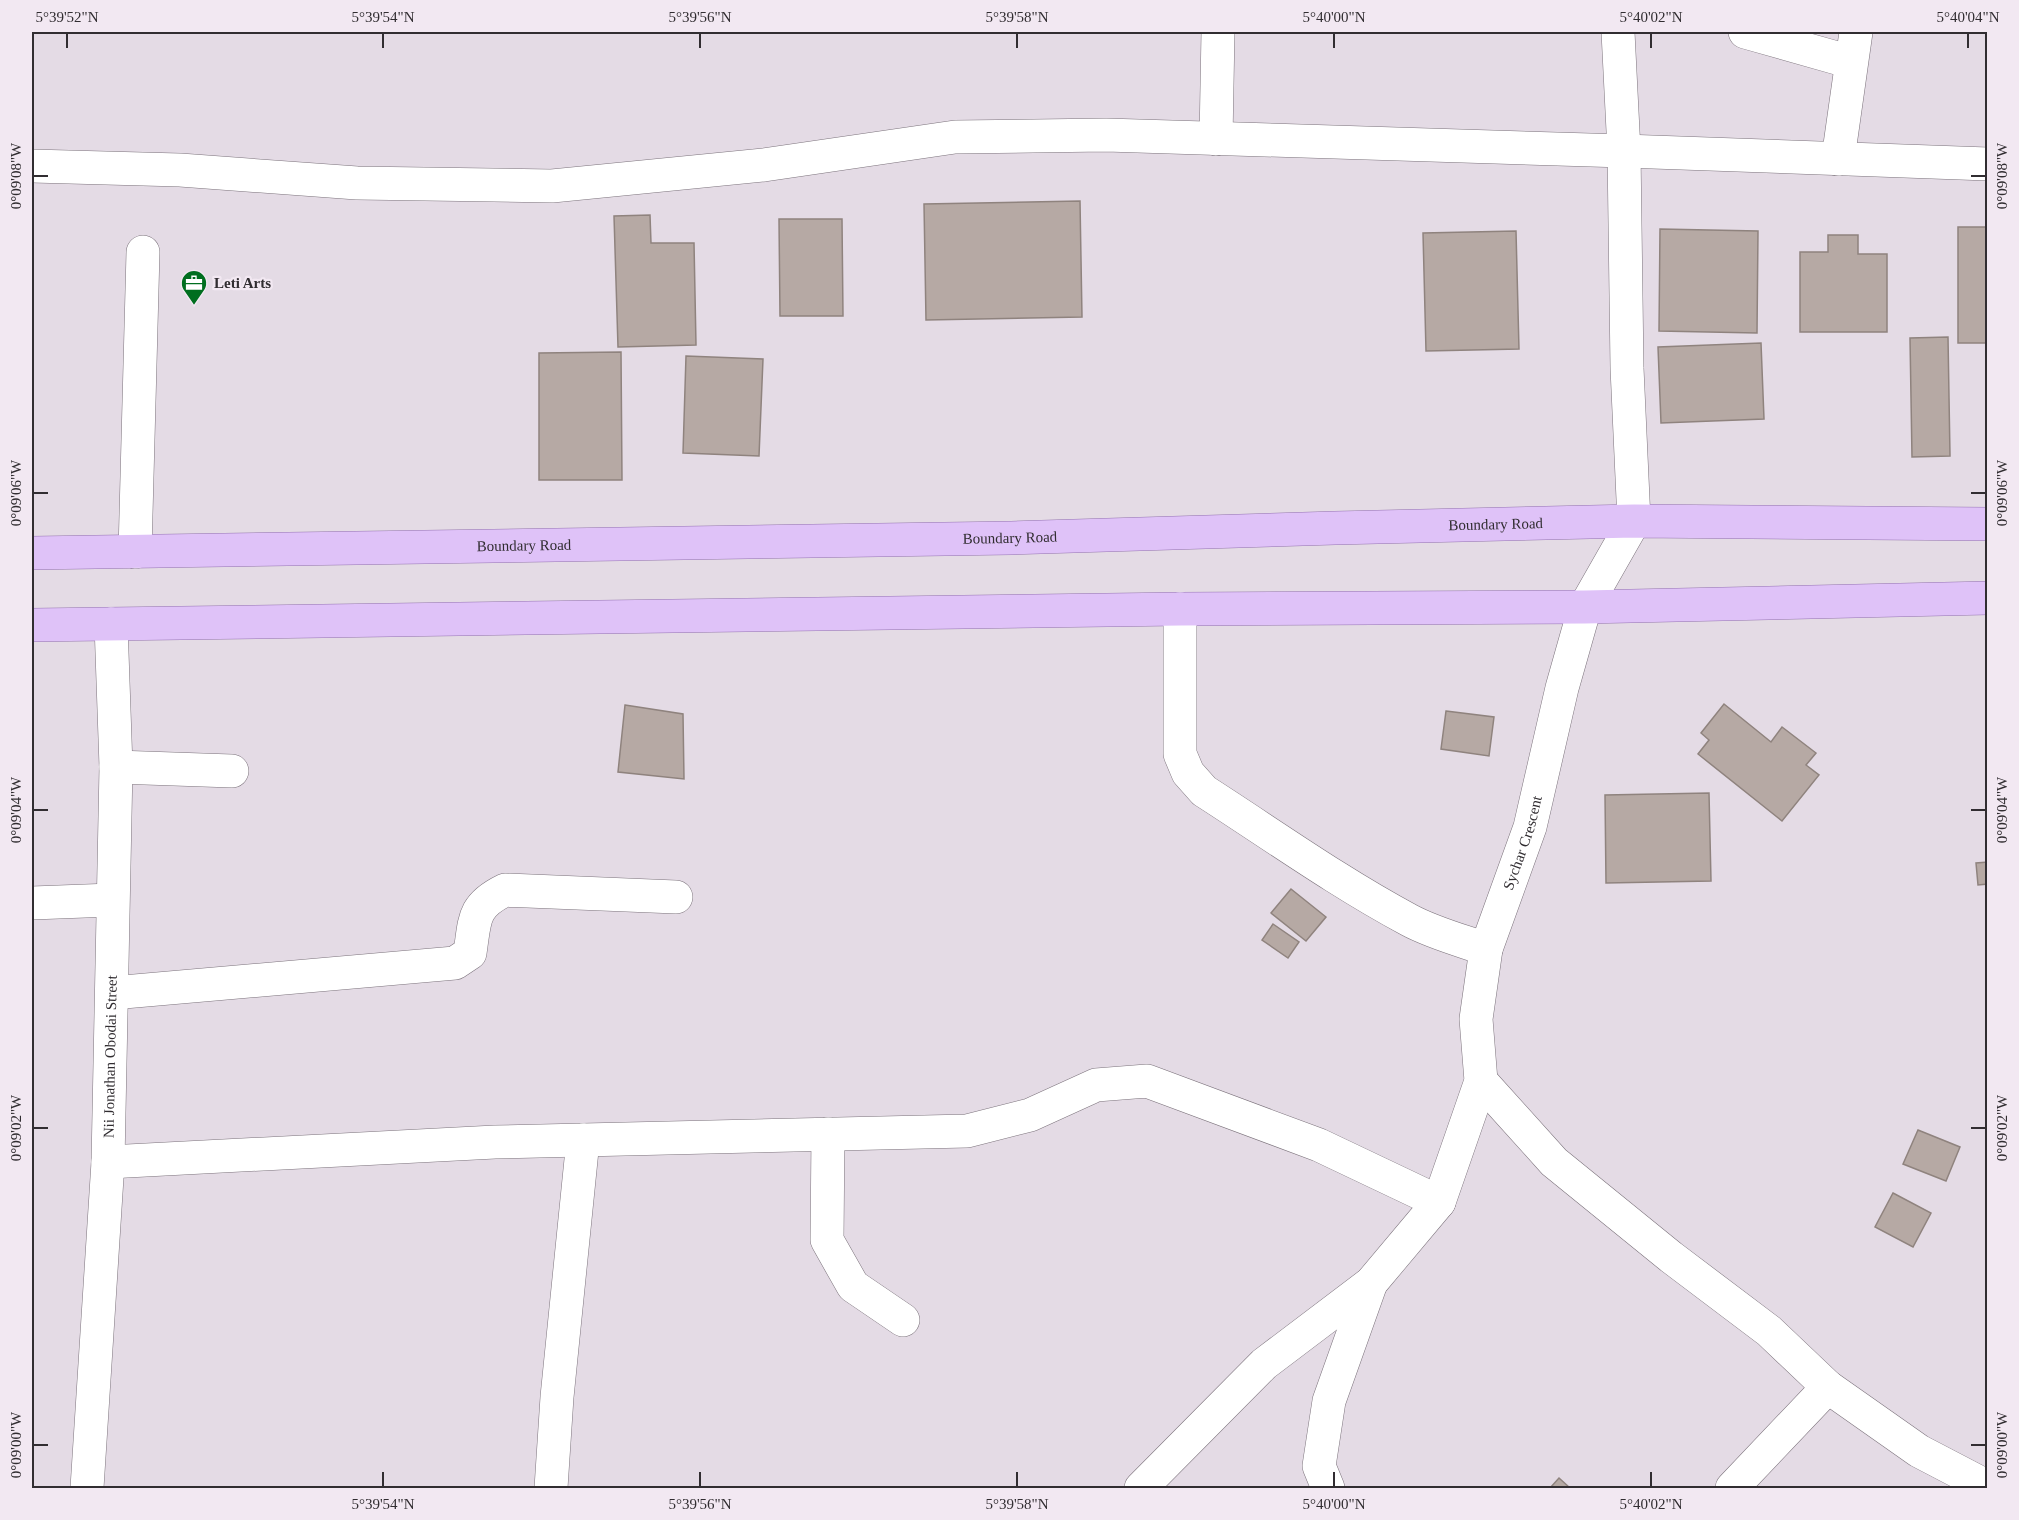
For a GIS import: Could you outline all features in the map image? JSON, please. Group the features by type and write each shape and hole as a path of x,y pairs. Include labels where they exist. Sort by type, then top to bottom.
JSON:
{"main road":[{"name":"Boundary Road","path":"32,553 1011,538 1634,521 1988,524"},
{"path":"32,625 1180,609 1585,607 1988,598"}],"street":[{"path":"1216,139 1218,32"},
{"path":"1618,32 1624,151 1627,368 1634,521"},
{"path":"1745,32 1854,47 1838,159"},
{"path":"32,166 180,170 357,183 552,186 764,165 956,138 1106,135 1988,164"},
{"path":"135,552 143,252"},
{"name":"Sychar Crescent","path":"1481,1081 1476,1019 1486,949 1530,826 1562,688 1585,607 1634,521"},
{"path":"1180,609 1180,754 1188,773 1196,782 1213,797 1348,884 1411,921 1445,936 1486,949"},
{"name":"Nii Jonathan Obodai Street","path":"87,1488 108,1162 116,766 111,624"},
{"path":"116,766 232,771"},
{"path":"112,993 455,963 470,953 475,919 482,904 505,890 676,897"},
{"path":"32,903 112,900"},
{"path":"108,1162 495,1143 967,1131 1030,1115 1096,1085 1147,1081 1319,1145 1438,1202"},
{"path":"1141,1488 1264,1364 1371,1283 1438,1202 1481,1081 1554,1162 1663,1250 1769,1331 1828,1387 1919,1451 1988,1487"},
{"path":"828,1134 827,1240 853,1286 903,1320"},
{"path":"551,1488 557,1397 583,1140"},
{"path":"1328,1488 1319,1466 1329,1401 1371,1283"},
{"path":"1732,1488 1828,1387"}],"building":[{"path":"1080,201 1082,317 926,320 924,204"},
{"path":"650,215 651,243 694,243 696,345 618,347 614,216"},
{"path":"779,219 842,219 843,316 780,316"},
{"path":"1958,227 1988,227 1988,343 1958,343"},
{"path":"1660,229 1758,231 1757,333 1659,331"},
{"path":"1516,231 1519,349 1426,351 1423,233"},
{"path":"1828,235 1858,235 1858,254 1887,254 1887,332 1800,332 1800,252 1828,252"},
{"path":"1948,337 1950,456 1912,457 1910,338"},
{"path":"1761,343 1764,419 1661,423 1658,347"},
{"path":"621,352 622,480 539,480 539,353"},
{"path":"686,356 763,359 759,456 683,453"},
{"path":"1724,704 1771,742 1782,727 1816,753 1806,765 1819,775 1782,821 1698,754 1709,740 1701,733"},
{"path":"625,705 683,714 684,779 618,772"},
{"path":"1446,711 1494,717 1489,756 1441,749"},
{"path":"1709,793 1711,881 1606,883 1605,795"},
{"path":"1988,862 1988,884 1978,885 1976,863"},
{"path":"1291,889 1326,917 1306,941 1271,913"},
{"path":"1273,924 1299,942 1288,958 1262,940"},
{"path":"1918,1130 1960,1147 1946,1181 1903,1164"},
{"path":"1893,1193 1931,1213 1913,1247 1875,1227"},
{"path":"1559,1478 1570,1488 1550,1488"}],"place":[{"name":"Leti Arts","path":"194,306"}]}
